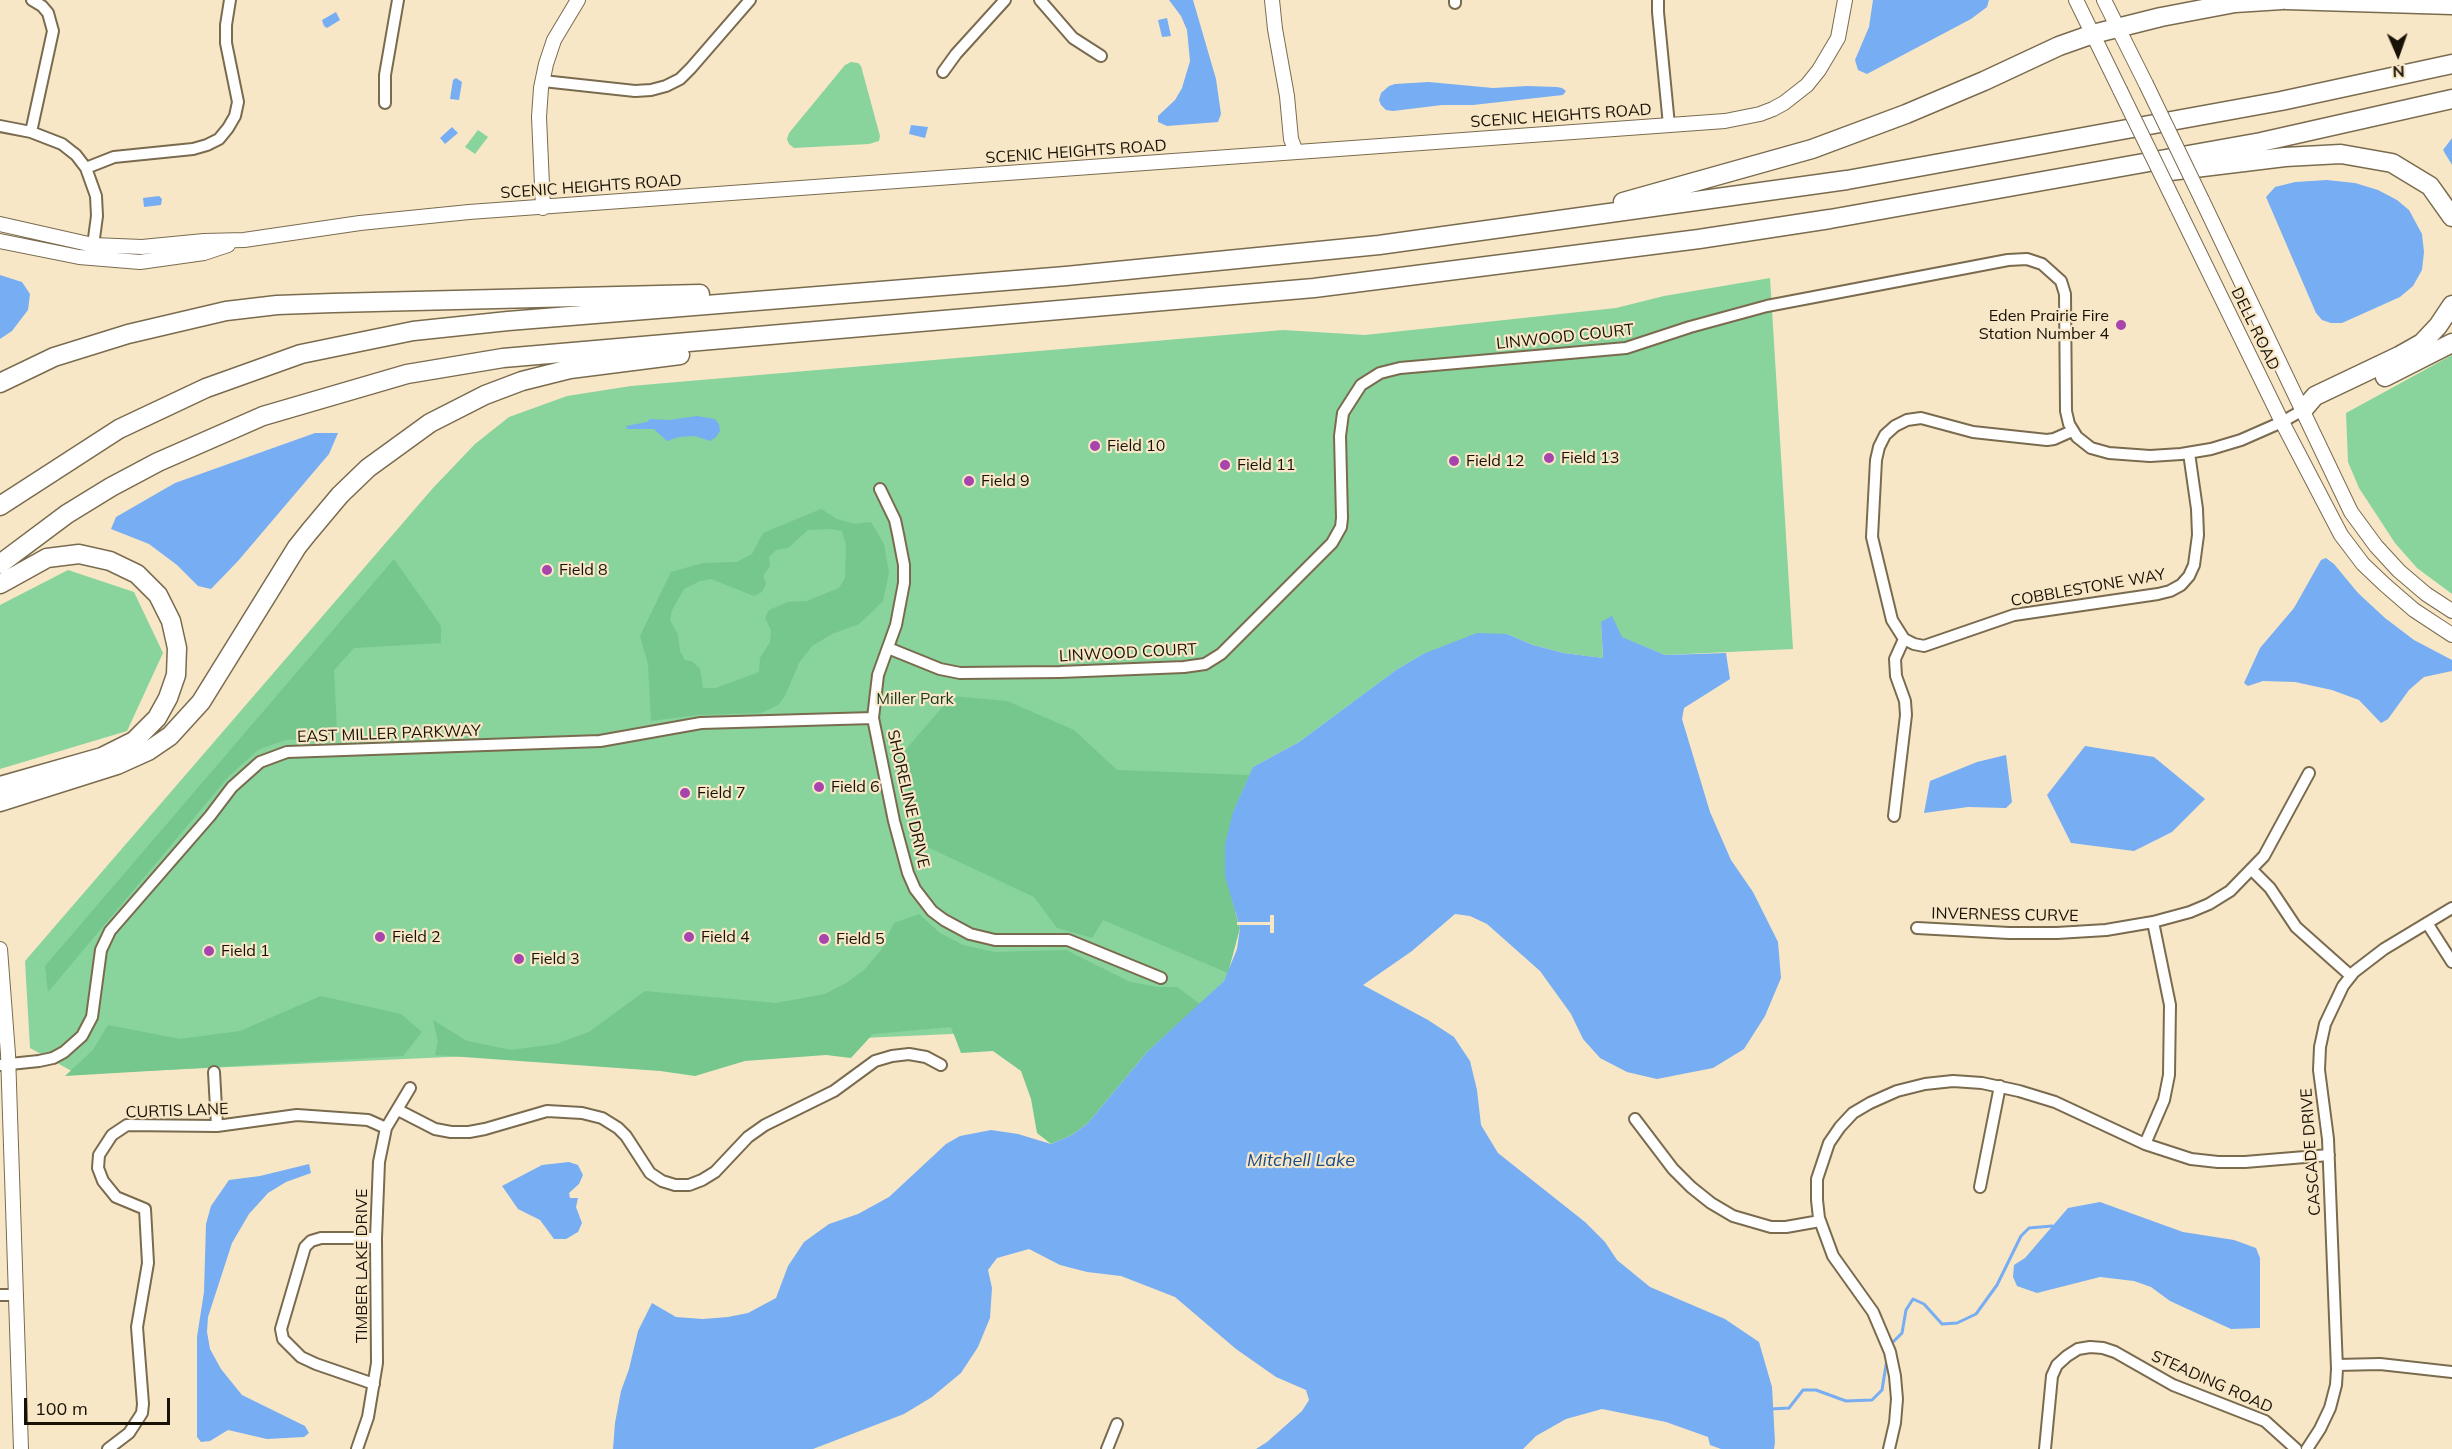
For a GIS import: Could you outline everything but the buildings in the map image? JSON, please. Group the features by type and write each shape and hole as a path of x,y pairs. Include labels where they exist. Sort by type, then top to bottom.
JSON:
{"highway":[{"path":"1379,245 1529,216 1623,202 1737,171 1812,149 1906,114 2059,46 2093,34 2161,17 2235,3 2284,0 2452,5"},
{"path":"0,506 119,429 206,388 301,354 413,331 1078,275 1379,245 1847,180 2281,101 2452,64"},
{"path":"0,564 67,514 158,462 263,416 407,374 502,358 1314,288 1699,239 1830,219 2261,142 2452,99"},
{"path":"1830,219 1929,211 2122,177 2284,157 2341,153 2392,163 2430,186 2452,217"},
{"path":"0,383 54,357 128,334 215,313 277,305 912,288"},
{"path":"2303,410 2316,396 2422,343 2438,327 2452,305"},
{"path":"0,802 117,765 148,751 170,736 201,702 309,532 340,495 368,468 430,423 485,395 522,381 570,369 701,352 853,337 918,323"},
{"path":"2303,410 2343,397 2452,343"},
{"path":"0,584 47,558 79,554 110,561 137,574 158,595 171,621 177,648 176,675 168,698 157,718 134,741 102,757 0,786"}],"street":[{"path":"31,132 53,31 48,13 32,0"},
{"path":"86,168 114,157 193,149 219,139 235,116 238,102 226,43 230,0"},
{"path":"385,103 387,57 398,0"},
{"path":"543,208 539,117 543,81 554,40 578,0"},
{"path":"543,81 635,91 666,86 680,79 691,68 750,0"},
{"path":"944,72 956,54 1005,0"},
{"path":"1040,0 1072,38 1101,56"},
{"path":"1272,0 1287,96 1291,139 1296,152"},
{"path":"1658,0 1668,125"},
{"name":"SCENIC HEIGHTS ROAD","path":"0,225 93,244 142,247 244,240 415,217 1740,119 1760,114 1784,103 1807,85 1832,51 1840,29 1845,0"},
{"name":"DELL ROAD","path":"2076,0 2330,516 2363,564 2407,604 2452,635"},
{"name":"DELL ROAD","path":"2104,0 2303,410 2335,483 2351,512 2368,536 2399,571 2426,594 2452,611"},
{"path":"0,126 31,132 62,144 76,155 86,168 96,196 97,216 92,259"},
{"name":"SCENIC HEIGHTS ROAD","path":"0,241 92,259 140,262 204,253 244,240"},
{"name":"LINWOOD COURT","path":"888,648 940,669 960,673 1195,667 1212,660 1332,543 1341,527 1342,518 1340,436 1343,413 1361,385 1380,373 1400,368 1626,348 1657,340 1690,327 1767,306 2027,259 2042,264 2052,272 2061,281 2065,294 2066,411 2072,430"},
{"path":"1894,816 1906,716 1905,701 1896,676 1895,659 1904,639 1896,631 1892,620 1872,537 1876,460 1885,435 1895,426 1907,420 1921,418 1973,432 2047,440 2072,430 2085,445 2099,452 2150,456 2189,453 2241,440 2303,410"},
{"name":"COBBLESTONE WAY","path":"1904,639 1924,646 2014,615 2158,594 2181,585 2189,576 2194,565 2198,535 2198,509 2189,453"},
{"name":"SHORELINE DRIVE","path":"880,489 895,520 904,565 902,602 878,675 873,718 892,811 908,873 915,889 932,911 956,928 982,938 1009,941 1041,938 1068,940 1161,978"},
{"name":"EAST MILLER PARKWAY","path":"4,1065 53,1058 64,1052 82,1036 92,1017 100,957 110,931 210,816 232,787 260,762 287,752 600,741 702,723 873,718"},
{"name":"INVERNESS CURVE","path":"1917,928 2057,933 2106,930 2153,922 2190,912 2230,891 2264,856 2277,836 2309,773"},
{"path":"2252,870 2270,888 2296,927 2351,976"},
{"name":"CASCADE DRIVE","path":"2307,1449 2320,1430 2330,1408 2336,1385 2337,1365 2327,1115 2319,1070 2320,1047 2325,1024 2333,1003 2351,976 2369,959 2452,908"},
{"path":"2145,1144 2163,1100 2169,1075 2170,1005 2153,922"},
{"path":"2427,923 2452,962"},
{"path":"0,949 17,1295 21,1449"},
{"path":"398,1110 435,1129 451,1132 477,1131 547,1111 582,1113 602,1118 626,1136 650,1173 662,1181 675,1185 690,1185 714,1172 748,1137 765,1125 834,1090 875,1061 909,1054 926,1057 941,1065"},
{"path":"214,1072 217,1126"},
{"path":"1889,1449 1895,1423 1897,1399 1890,1352 1873,1312 1833,1256 1820,1221 1817,1200 1817,1179 1822,1161 1834,1135 1853,1113 1870,1102 1897,1091 1924,1084 1953,1081 2000,1086 2055,1102 2145,1144 2191,1159 2218,1162 2329,1155"},
{"path":"1980,1186 2000,1086"},
{"name":"TIMBER LAKE DRIVE","path":"357,1449 368,1417 378,1342 376,1238 379,1162 386,1128 411,1088"},
{"name":"CURTIS LANE","path":"108,1449 129,1433 142,1413 137,1327 148,1263 145,1209 116,1197 110,1191 98,1168 99,1155 112,1135 127,1125 217,1126 297,1115 368,1120 386,1128"},
{"path":"1635,1119 1673,1169 1691,1187 1733,1216 1771,1227 1786,1227 1820,1221"},
{"path":"374,1384 323,1367 301,1356 283,1338 281,1329 305,1247 311,1241 321,1238 376,1238"},
{"path":"0,1295 17,1295"},
{"name":"STEADING ROAD","path":"2045,1449 2052,1376 2067,1356 2078,1349 2090,1347 2103,1348 2115,1353 2173,1384 2265,1421 2296,1449"},
{"path":"2337,1365 2379,1364 2452,1372"},
{"path":"1107,1449 1117,1424"}],"green space":[{"path":"851,62 861,66 880,136 879,141 869,144 794,148 787,139 789,133 845,65"},
{"path":"478,130 488,137 475,154 465,147"},
{"name":"Miller Park","path":"1770,278 1793,649 1665,655 1621,637 1601,622 1603,658 1564,653 1533,645 1507,634 1423,654 1396,670 1299,742 1253,767 1228,973 1224,981 1200,1004 1147,1025 77,1074 30,1048 25,961 433,488 475,444 509,417 567,396 631,386 1283,330 1365,335 1616,308 1664,296"},
{"path":"2452,355 2452,594 2417,568 2395,543 2359,488 2348,462 2346,413"},
{"path":"821,509 837,519 854,524 871,522 884,544 889,573 883,601 859,624 832,634 812,646 799,663 785,696 778,705 761,713 698,715 651,721 648,664 640,636 671,572 703,563 737,562 752,554 763,533","holes":["808,530 842,531 846,545 845,578 839,588 807,601 788,602 769,610 765,618 771,630 770,642 760,658 759,672 716,688 703,688 700,669 693,662 685,660 680,651 678,635 670,620 672,610 684,589 700,581 711,579 754,596 762,592 766,584 763,576 770,566 769,557 776,550 788,548"]},
{"path":"394,559 441,626 441,643 354,648 334,670 337,730 325,738 285,740 258,750 229,776 48,992 45,966"},
{"path":"68,570 134,592 163,653 127,731 0,769 0,605"},
{"path":"952,696 1007,701 1074,730 1117,770 1249,775 1233,812 1231,898 1240,928 1228,973 1103,920 1092,938 1057,928 1034,897 921,844 901,755"},
{"path":"919,914 940,933 963,945 995,952 1066,950 1130,982 1158,987 1177,987 1200,1004 1147,1052 1088,1123 1072,1135 1051,1144 1037,1133 1031,1099 1021,1071 993,1051 961,1053 951,1027 873,1034 851,1058 826,1055 745,1061 695,1076 660,1071 435,1055 438,1042 433,1020 467,1041 511,1050 556,1044 589,1032 645,991 776,1003 825,994 848,982 865,969 881,950 894,923"},
{"path":"321,996 401,1014 422,1032 403,1056 65,1076 93,1050 108,1025 180,1039 240,1031"}],"water":[{"path":"1169,0 1193,0 1216,79 1221,114 1218,122 1167,126 1158,122 1158,116 1175,100 1182,88 1190,61 1187,30 1181,16"},
{"path":"1873,0 1989,0 1987,7 1971,19 1867,74 1858,70 1855,60 1869,27"},
{"path":"336,12 340,20 327,28 324,26 322,20"},
{"path":"1167,18 1171,36 1162,37 1158,20"},
{"path":"456,78 462,82 459,100 450,99 453,80"},
{"path":"1429,82 1493,88 1557,87 1566,91 1563,95 1473,105 1442,105 1393,111 1386,110 1381,105 1379,100 1381,93 1389,86"},
{"path":"911,125 928,127 925,138 909,134"},
{"path":"452,127 458,133 445,144 440,138"},
{"path":"2452,138 2452,165 2443,150"},
{"path":"2327,180 2355,183 2378,190 2397,200 2409,210 2422,234 2424,252 2422,270 2413,286 2400,297 2342,323 2322,320 2316,313 2266,197 2275,187 2295,182"},
{"path":"159,196 162,199 161,205 144,207 143,198"},
{"path":"0,275 22,282 30,294 28,310 12,331 0,339"},
{"path":"697,416 715,419 720,431 716,437 710,441 695,436 679,437 667,441 654,429 627,429 626,426 647,422 650,419 669,420"},
{"path":"315,433 338,433 329,454 238,561 211,589 198,586 177,565 149,544 111,529 116,517 175,483"},
{"path":"2326,558 2385,618 2414,640 2452,660 2452,671 2424,677 2409,690 2388,719 2381,723 2359,700 2332,690 2295,682 2263,681 2248,686 2244,683 2260,648 2294,608 2321,560"},
{"name":"Mitchell Lake","path":"1612,616 1622,637 1665,655 1726,653 1730,679 1684,708 1682,719 1710,812 1731,860 1753,892 1778,942 1781,978 1765,1016 1744,1049 1713,1068 1657,1079 1627,1072 1600,1058 1583,1039 1571,1014 1540,971 1487,924 1470,916 1455,914 1412,951 1363,985 1428,1020 1454,1037 1470,1061 1477,1090 1481,1125 1498,1153 1585,1222 1605,1242 1617,1260 1650,1287 1725,1319 1759,1342 1772,1387 1774,1449 1721,1449 1710,1445 1708,1437 1666,1422 1602,1409 1566,1419 1536,1436 1523,1449 1256,1449 1302,1411 1309,1400 1306,1390 1276,1377 1236,1349 1175,1297 1121,1276 1087,1272 1060,1265 1029,1249 997,1258 988,1270 992,1288 990,1318 978,1347 961,1373 932,1397 904,1414 813,1449 613,1449 621,1391 638,1331 652,1303 676,1317 703,1319 748,1313 776,1298 788,1266 804,1242 829,1224 858,1214 889,1197 946,1144 960,1136 991,1130 1018,1134 1051,1144 1072,1135 1088,1123 1147,1052 1224,981 1237,949 1240,928 1225,876 1225,844 1233,812 1253,767 1299,742 1396,670 1423,654 1477,633 1507,634 1533,645 1564,653 1603,658 1601,622"},
{"path":"2085,746 2154,757 2205,799 2172,832 2134,851 2071,843 2047,795"},
{"path":"2006,755 2012,802 2006,808 1968,807 1924,813 1930,781 1977,762"},
{"path":"569,1162 578,1165 583,1175 579,1184 569,1193 570,1198 578,1198 576,1207 582,1223 578,1232 566,1239 554,1239 540,1220 518,1209 502,1186 542,1165"},
{"path":"309,1164 311,1173 286,1182 268,1193 249,1214 232,1243 208,1317 207,1332 210,1349 221,1369 242,1395 305,1426 309,1433 304,1437 267,1439 228,1430 210,1441 201,1442 197,1437 197,1337 204,1292 206,1224 211,1206 229,1180 260,1176"},
{"path":"2100,1202 2183,1232 2234,1240 2256,1248 2260,1258 2260,1328 2231,1329 2170,1301 2151,1287 2134,1281 2100,1277 2037,1293 2017,1286 2013,1277 2014,1265 2025,1258 2068,1208"}],"pier":[{"path":"1270,915 1274,915 1274,933 1270,933 1270,925 1237,925 1237,922 1270,922"}],"waterway":[{"path":"1891,1344 1902,1333 1906,1310 1913,1299 1924,1304 1942,1324 1957,1323 1976,1314 1997,1285 2021,1236 2029,1228 2052,1226"},
{"path":"1770,1409 1789,1408 1803,1390 1816,1390 1846,1401 1872,1400 1882,1390 1887,1359"}],"place":[{"name":"Eden Prairie Fire Station Number 4","path":"2121,325"},
{"name":"Field 10","path":"1095,446"},
{"name":"Field 13","path":"1549,458"},
{"name":"Field 12","path":"1454,461"},
{"name":"Field 11","path":"1225,465"},
{"name":"Field 9","path":"969,481"},
{"name":"Field 8","path":"547,570"},
{"name":"Field 6","path":"819,787"},
{"name":"Field 7","path":"685,793"},
{"name":"Field 2","path":"380,937"},
{"name":"Field 4","path":"689,937"},
{"name":"Field 5","path":"824,939"},
{"name":"Field 1","path":"209,951"},
{"name":"Field 3","path":"519,959"}]}
